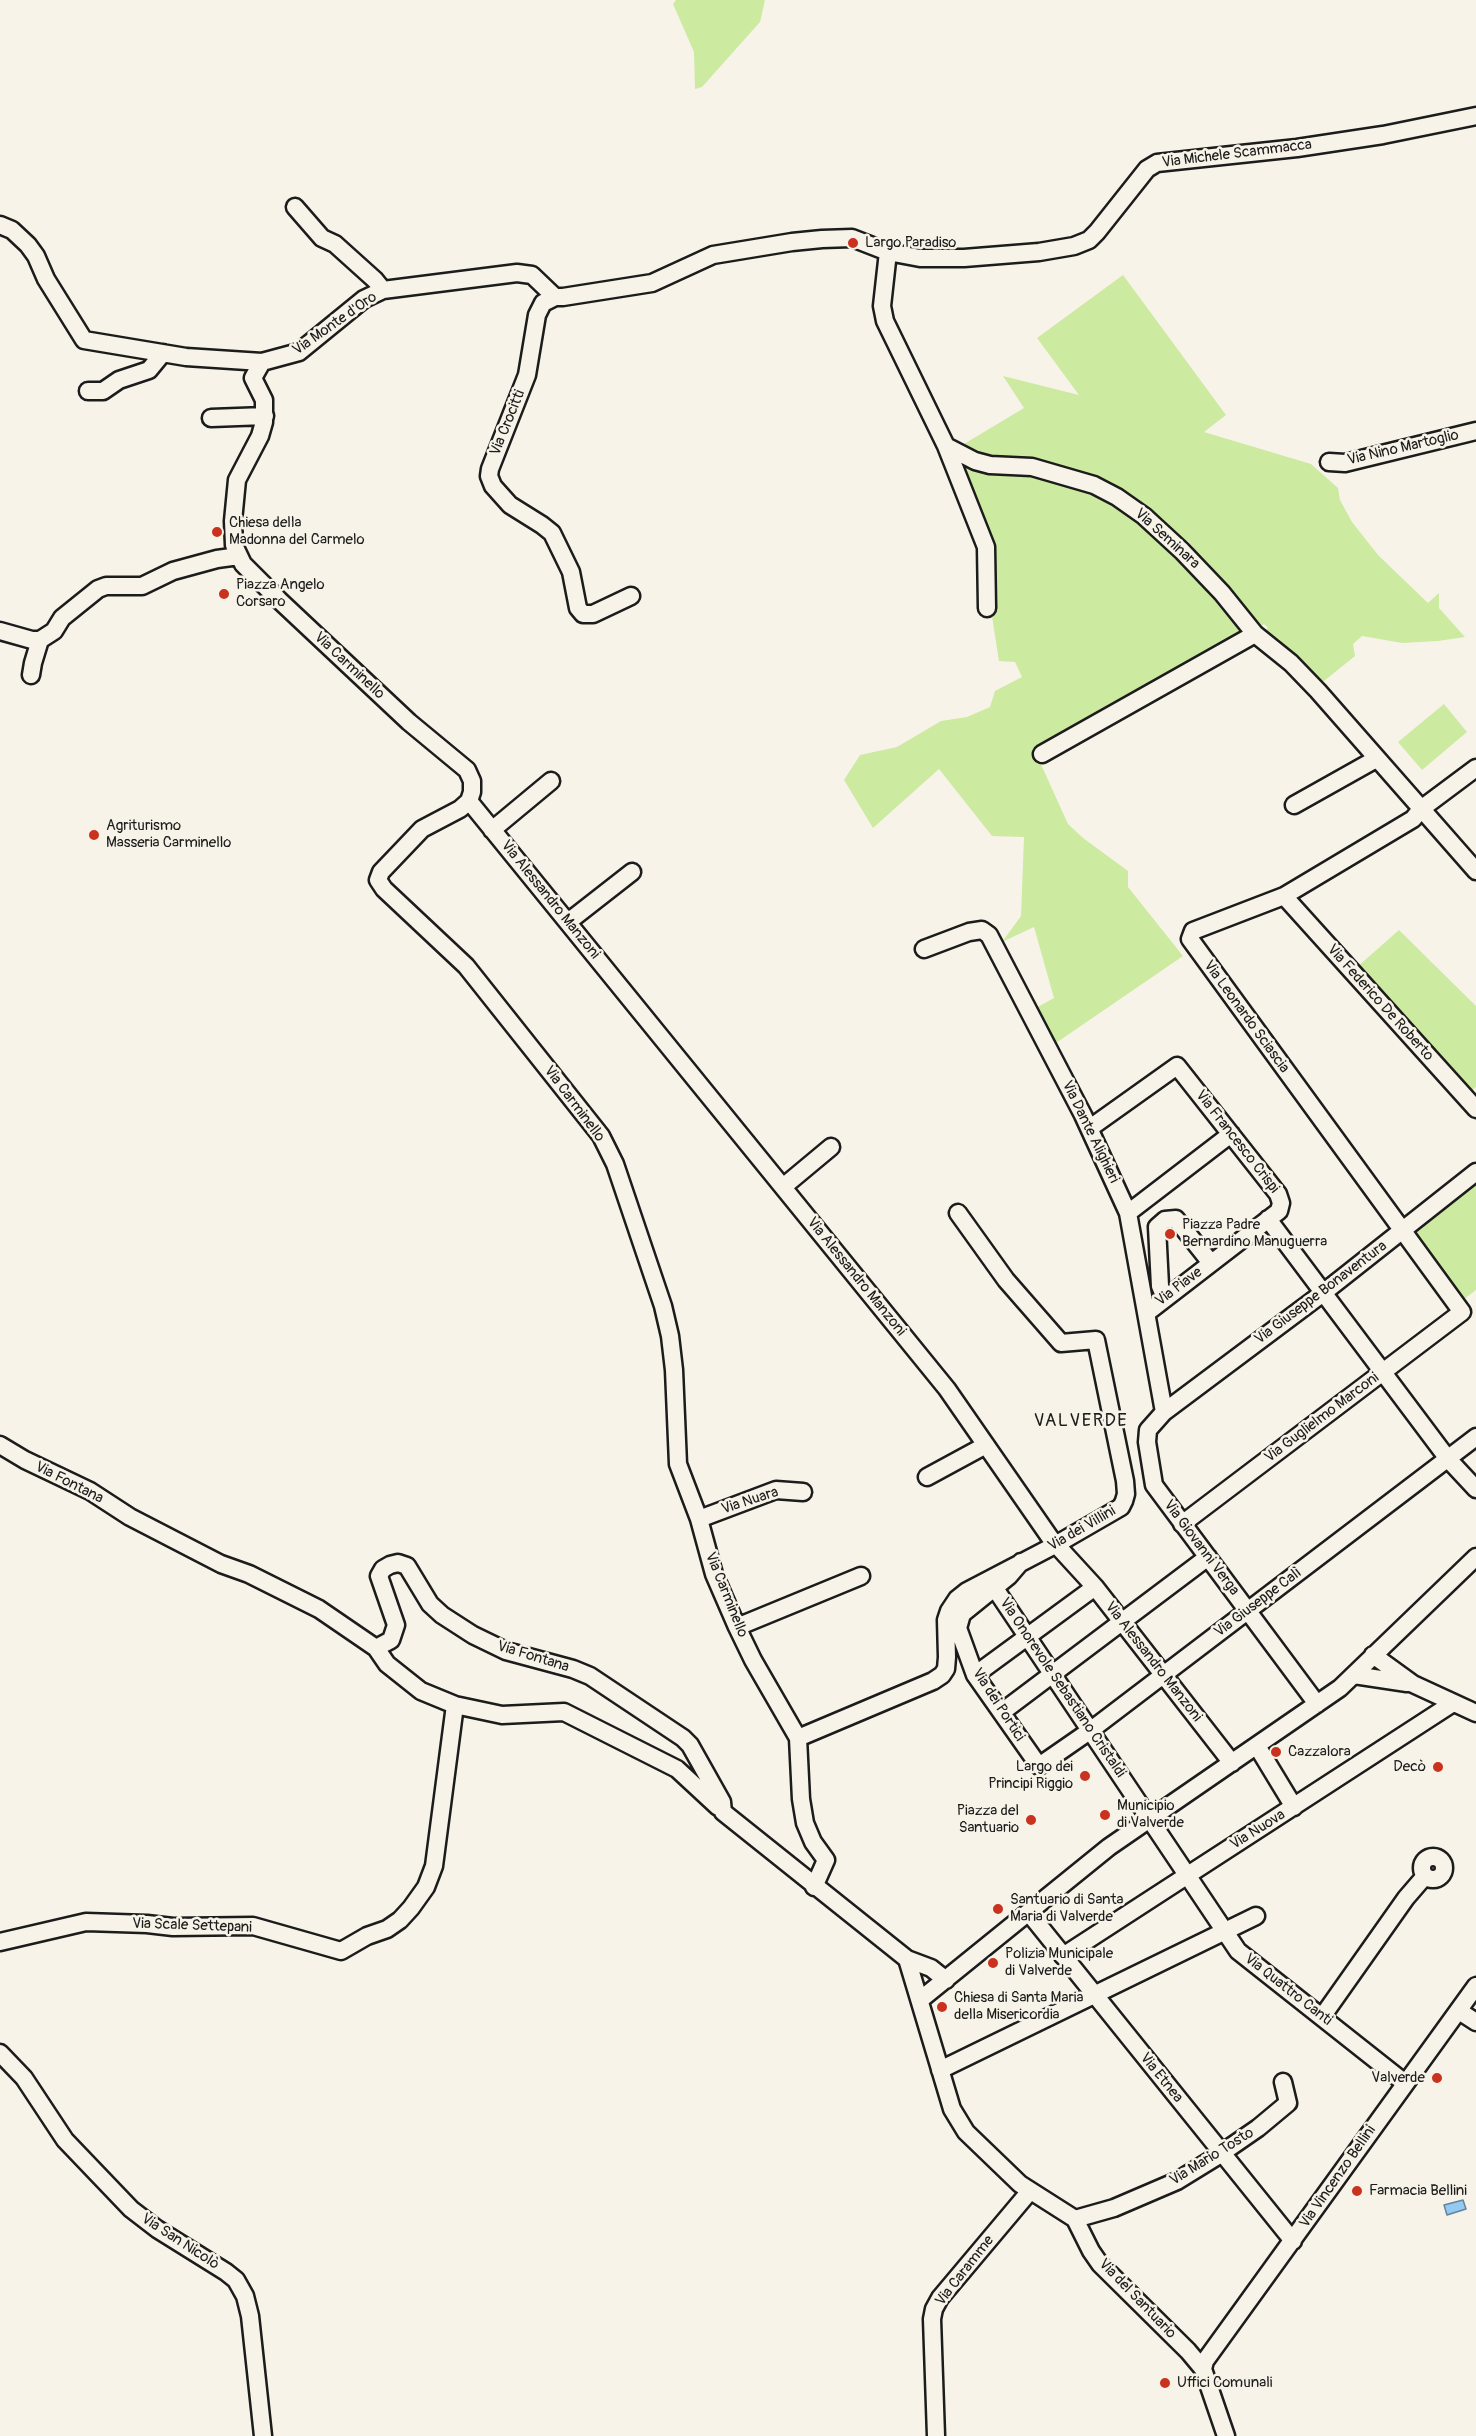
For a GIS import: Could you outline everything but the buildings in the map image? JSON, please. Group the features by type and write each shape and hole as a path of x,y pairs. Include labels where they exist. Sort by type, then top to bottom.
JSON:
{"street":[{"name":"Via Michele Scammacca","path":"555,297 652,283 713,255 822,239 852,238 888,252 920,258 964,258 1039,252 1074,246 1089,240 1097,232 1148,169 1157,163 1383,135 1476,116"},
{"path":"295,207 322,238 335,244 383,290"},
{"name":"Via Monte d'Oro","path":"0,225 12,230 28,244 46,279 84,340 163,353 262,362 299,352 364,299 383,290 517,273 532,275 555,297"},
{"path":"888,252 882,306 885,321 946,446 986,547 987,608"},
{"name":"Via Crocitti","path":"555,297 543,303 537,315 527,375 489,476 492,486 510,505 552,533 571,572 578,608 583,614 593,614 631,596"},
{"path":"88,391 103,391 118,380 149,370 163,353"},
{"path":"0,631 40,640 54,631 62,618 98,589 106,586 142,586 173,571 217,558 238,556 234,545 235,490 240,471 260,436 265,416 264,400 253,378 262,362"},
{"path":"212,418 265,416"},
{"name":"Via Nino Martoglio","path":"1329,462 1345,463 1476,431"},
{"name":"Via Seminara","path":"946,446 990,465 1049,470 1094,485 1117,497 1144,516 1222,593 1255,634 1305,677 1476,871"},
{"name":"Via Carminello","path":"238,556 279,600 409,722 467,771 472,781 469,801 460,809 422,829 381,872 378,880 384,889 466,966 601,1136 615,1164 663,1306 670,1336 675,1370 678,1464 699,1519 714,1574 737,1627 753,1660 798,1738 801,1799 805,1823 813,1842 826,1860 814,1887"},
{"path":"1042,754 1255,634"},
{"path":"31,675 40,640"},
{"path":"1294,806 1376,759"},
{"name":"Via Leonardo Sciascia","path":"1462,1312 1190,939 1193,931 1284,896 1413,819 1421,808 1476,768"},
{"path":"492,830 551,781"},
{"name":"Via Alessandro Manzoni","path":"469,801 947,1389 1057,1544 1095,1587 1232,1763"},
{"path":"568,922 632,872"},
{"name":"Via Federico De Roberto","path":"1284,896 1476,1109"},
{"name":"Via Dante Alighieri","path":"924,949 969,932 982,930 989,935 1090,1128 1128,1213 1148,1312 1164,1412"},
{"name":"Via Francesco Crispi","path":"1090,1128 1177,1065 1278,1194 1281,1203 1279,1211 1268,1219"},
{"path":"1128,1213 1231,1134"},
{"path":"783,1187 831,1147"},
{"name":"Via Giuseppe Bonaventura","path":"1164,1412 1323,1293 1476,1172"},
{"name":"Via dei Villini","path":"798,1738 933,1681 942,1675 946,1669 946,1620 949,1611 967,1591 1121,1508 1126,1494 1096,1340 1061,1343 1006,1280 958,1213"},
{"path":"1165,1298 1160,1286 1157,1227 1165,1220 1176,1219 1211,1263"},
{"path":"1268,1219 1448,1459 1476,1489"},
{"name":"Via Piave","path":"1148,1312 1268,1219"},
{"name":"Via Guglielmo Marconi","path":"1182,1524 1462,1312"},
{"name":"Via Giovanni Verga","path":"1164,1412 1148,1431 1147,1442 1154,1485 1317,1704"},
{"name":"Via Giuseppe Calì","path":"1039,1766 1091,1730 1476,1437"},
{"name":"Via Fontana","path":"0,1445 25,1460 90,1491 130,1517 222,1564 249,1574 319,1609 376,1648 391,1640 396,1625 379,1576 383,1569 398,1563 407,1566 430,1604 442,1615 473,1635 506,1651 573,1669 590,1676 683,1738 690,1745 722,1802 723,1812 907,1959 931,1968 946,1980"},
{"path":"927,1478 986,1445"},
{"name":"Via Nuara","path":"699,1519 776,1491 803,1492"},
{"path":"1002,1712 1208,1557"},
{"path":"920,2000 1079,1870 1317,1704 1354,1675 1372,1655 1476,1557"},
{"name":"Via dei Portici","path":"1021,1562 1009,1576 962,1614 958,1628 975,1676 1039,1766"},
{"path":"737,1627 861,1576"},
{"name":"Via Onorevole Sebastiano Cristaldi","path":"994,1587 1151,1819"},
{"path":"975,1676 1095,1587"},
{"path":"376,1648 387,1664 420,1691 455,1705 502,1715 564,1712 677,1769 723,1812"},
{"path":"1372,1655 1413,1684 1476,1713"},
{"path":"1354,1675 1413,1684"},
{"name":"Via Nuova","path":"1063,1956 1453,1703"},
{"name":"Via Scale Settepani","path":"0,1942 86,1922 172,1927 253,1926 341,1951 367,1936 387,1929 411,1908 426,1887 434,1866 455,1705"},
{"path":"1257,1746 1294,1807"},
{"name":"Via Quattro Canti","path":"1151,1819 1238,1951 1405,2084"},
{"path":"1322,2017 1406,1898 1425,1876"},
{"name":"Via Etnea","path":"1029,1913 1293,2241"},
{"path":"940,2070 1256,1916"},
{"path":"907,1959 952,2109 966,2132 1020,2184 1076,2219"},
{"name":"Via Vincenzo Bellini","path":"1203,2369 1205,2361 1476,1986"},
{"path":"1459,2011 1476,2022"},
{"name":"Via San Nicolò","path":"0,2053 24,2078 65,2140 131,2209 157,2229 236,2280 245,2296 250,2316 263,2436"},
{"name":"Via Mario Tosto","path":"1076,2219 1114,2208 1177,2181 1221,2153 1258,2128 1288,2103 1283,2082"},
{"name":"Via Caramme","path":"936,2436 932,2319 934,2309 940,2298 1030,2191"},
{"name":"Via del Santuario","path":"1076,2219 1091,2251 1100,2264 1188,2351 1203,2369 1226,2436"}],"green space":[{"path":"676,0 765,0 760,22 702,87 695,89 694,52 673,4"},
{"path":"1123,275 1226,415 1204,432 1311,464 1338,488 1340,500 1352,522 1378,555 1428,603 1439,593 1439,608 1465,637 1402,643 1362,636 1353,644 1355,656 1319,685 1263,633 1268,628 1264,624 1258,629 1191,555 1193,547 1188,541 1180,543 1139,505 991,461 959,447 1024,408 1003,376 1079,395 1037,338"},
{"path":"956,456 988,473 1034,471 1098,493 1134,516 1204,580 1247,628 1034,749 1068,824 1128,871 1128,887 1183,956 1053,1045 1034,1009 1054,998 1034,927 1002,942 1021,916 1024,837 992,836 939,769 873,828 844,780 860,755 897,747 941,721 967,717 990,707 995,691 1022,677 1015,662 999,661 991,610 990,551"},
{"path":"1444,704 1467,732 1422,770 1398,742"},
{"path":"1399,930 1476,1006 1476,1087 1469,1093 1356,968"},
{"path":"1476,1183 1476,1290 1463,1300 1413,1233"}],"water":[{"path":"1463,2200 1466,2209 1447,2215 1444,2205"}],"place":[{"name":"Largo Paradiso","path":"853,243"},
{"name":"Chiesa della Madonna del Carmelo","path":"217,532"},
{"name":"Piazza Angelo Corsaro","path":"224,594"},
{"name":"Agriturismo Masseria Carminello","path":"94,835"},
{"name":"Piazza Padre Bernardino Manuguerra","path":"1170,1234"},
{"name":"Cazzalora","path":"1276,1752"},
{"name":"Decò","path":"1438,1767"},
{"name":"Largo dei Principi Riggio","path":"1085,1776"},
{"name":"Municipio di Valverde","path":"1105,1815"},
{"name":"Piazza del Santuario","path":"1031,1820"},
{"name":"Santuario di Santa Maria di Valverde","path":"998,1909"},
{"name":"Polizia Municipale di Valverde","path":"993,1963"},
{"name":"Chiesa di Santa Maria della Misericordia","path":"942,2007"},
{"name":"Valverde","path":"1437,2078"},
{"name":"Farmacia Bellini","path":"1357,2191"},
{"name":"Uffici Comunali","path":"1165,2383"}],"district":[{"name":"VALVERDE","path":"1081,1421"}]}
